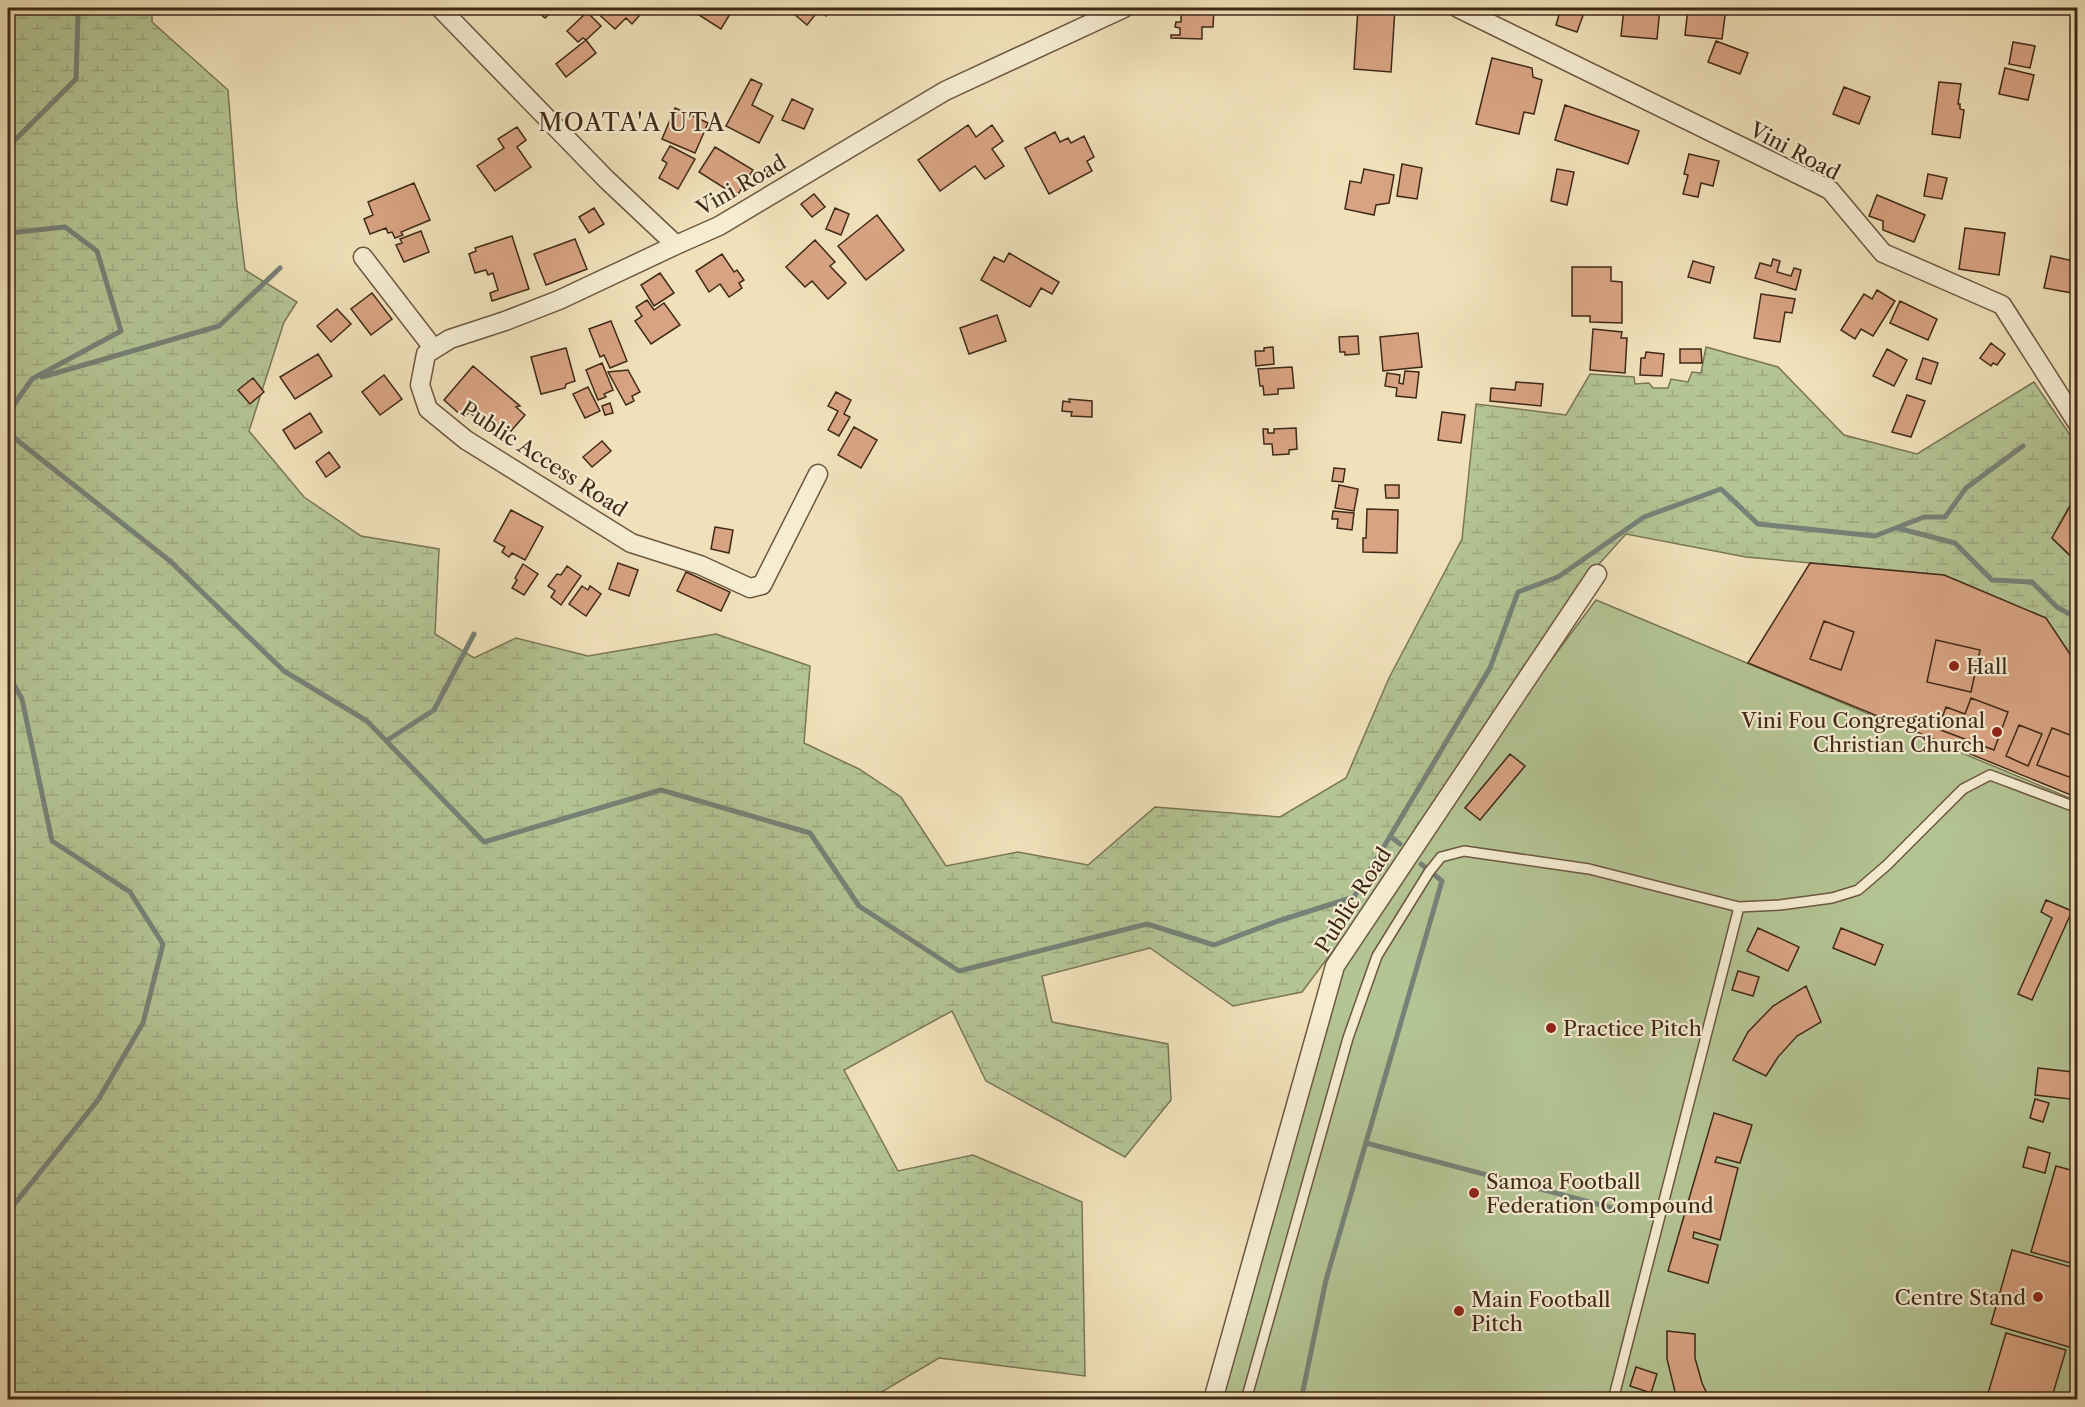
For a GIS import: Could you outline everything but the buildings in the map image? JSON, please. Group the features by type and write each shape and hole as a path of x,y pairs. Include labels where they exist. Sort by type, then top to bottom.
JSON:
{"street":[{"path":"363,257 434,349 450,339 559,300 676,245 606,179 440,8"},
{"name":"Vini Road","path":"676,245 719,226 945,91 1124,8"},
{"name":"Vini Road","path":"1458,8 1830,190 1883,253 2002,305 2078,424"},
{"name":"Public Access Road","path":"434,349 426,354 420,385 428,409 466,440 631,543 700,565 750,588 762,585 818,474"},
{"name":"Public Road","path":"1213,1400 1335,966 1597,574"}],"lane":[{"path":"1246,1400 1348,1038 1377,956 1440,858 1464,851 1589,869 1739,907 1780,905 1822,900 1858,890 1887,865 1963,789 1990,776 2078,808"},
{"path":"1613,1400 1739,907"}],"green space":[{"path":"8,8 152,8 152,22 228,90 237,205 245,270 297,302 284,322 249,431 304,497 361,536 439,549 435,634 474,658 516,638 588,656 716,634 810,666 804,743 859,769 901,797 946,866 1018,852 1088,865 1155,807 1280,817 1346,778 1389,678 1462,539 1476,404 1566,415 1590,374 1634,377 1635,384 1649,383 1653,388 1668,388 1671,379 1688,382 1692,372 1701,373 1706,347 1778,367 1844,435 1917,454 2034,382 2077,445 2077,492 2052,538 2077,563 2077,666 2046,618 1944,575 1746,557 1626,534 1582,583 1353,924 1302,992 1233,1006 1150,948 1042,976 1052,1022 1168,1044 1171,1100 1125,1157 986,1081 952,1011 844,1070 898,1171 973,1155 1082,1202 1085,1376 939,1358 868,1400 8,1399"},
{"name":"Samoa Football Federation Compound","path":"1596,600 2077,801 2077,1399 1215,1400 1327,967 1421,834"}],"waterway":[{"path":"8,147 76,79 78,15"},
{"path":"8,233 65,227 97,251 121,331 32,379 8,413"},
{"path":"42,377 219,326 280,268"},
{"path":"8,433 170,561 284,671 367,721 484,842 661,790 810,833 859,906 959,971 1147,924 1214,945 1278,921 1354,897 1490,668 1518,592 1558,577 1644,517 1721,489 1758,524 1875,536 1924,517 1945,517 1966,488 2023,446"},
{"path":"1897,528 1955,543 1992,580 2032,582 2057,607 2078,619"},
{"path":"386,741 434,710 474,634"},
{"path":"8,674 22,699 52,841 130,892 163,944 143,1023 98,1100 8,1212"},
{"path":"1390,836 1400,844"},
{"path":"1301,1400 1326,1280 1442,881 1421,864"},
{"path":"1366,1143 1616,1209"}],"place":[{"name":"Hall","path":"1954,666"},
{"name":"Vini Fou Congregational Christian Church","path":"1997,732"},
{"name":"Practice Pitch","path":"1551,1028"},
{"name":"Samoa Football Federation Compound","path":"1474,1193"},
{"name":"Centre Stand","path":"2038,1297"},
{"name":"Main Football Pitch","path":"1459,1311"}],"district":[{"name":"MOATA'A UTA","path":"632,122"}]}
